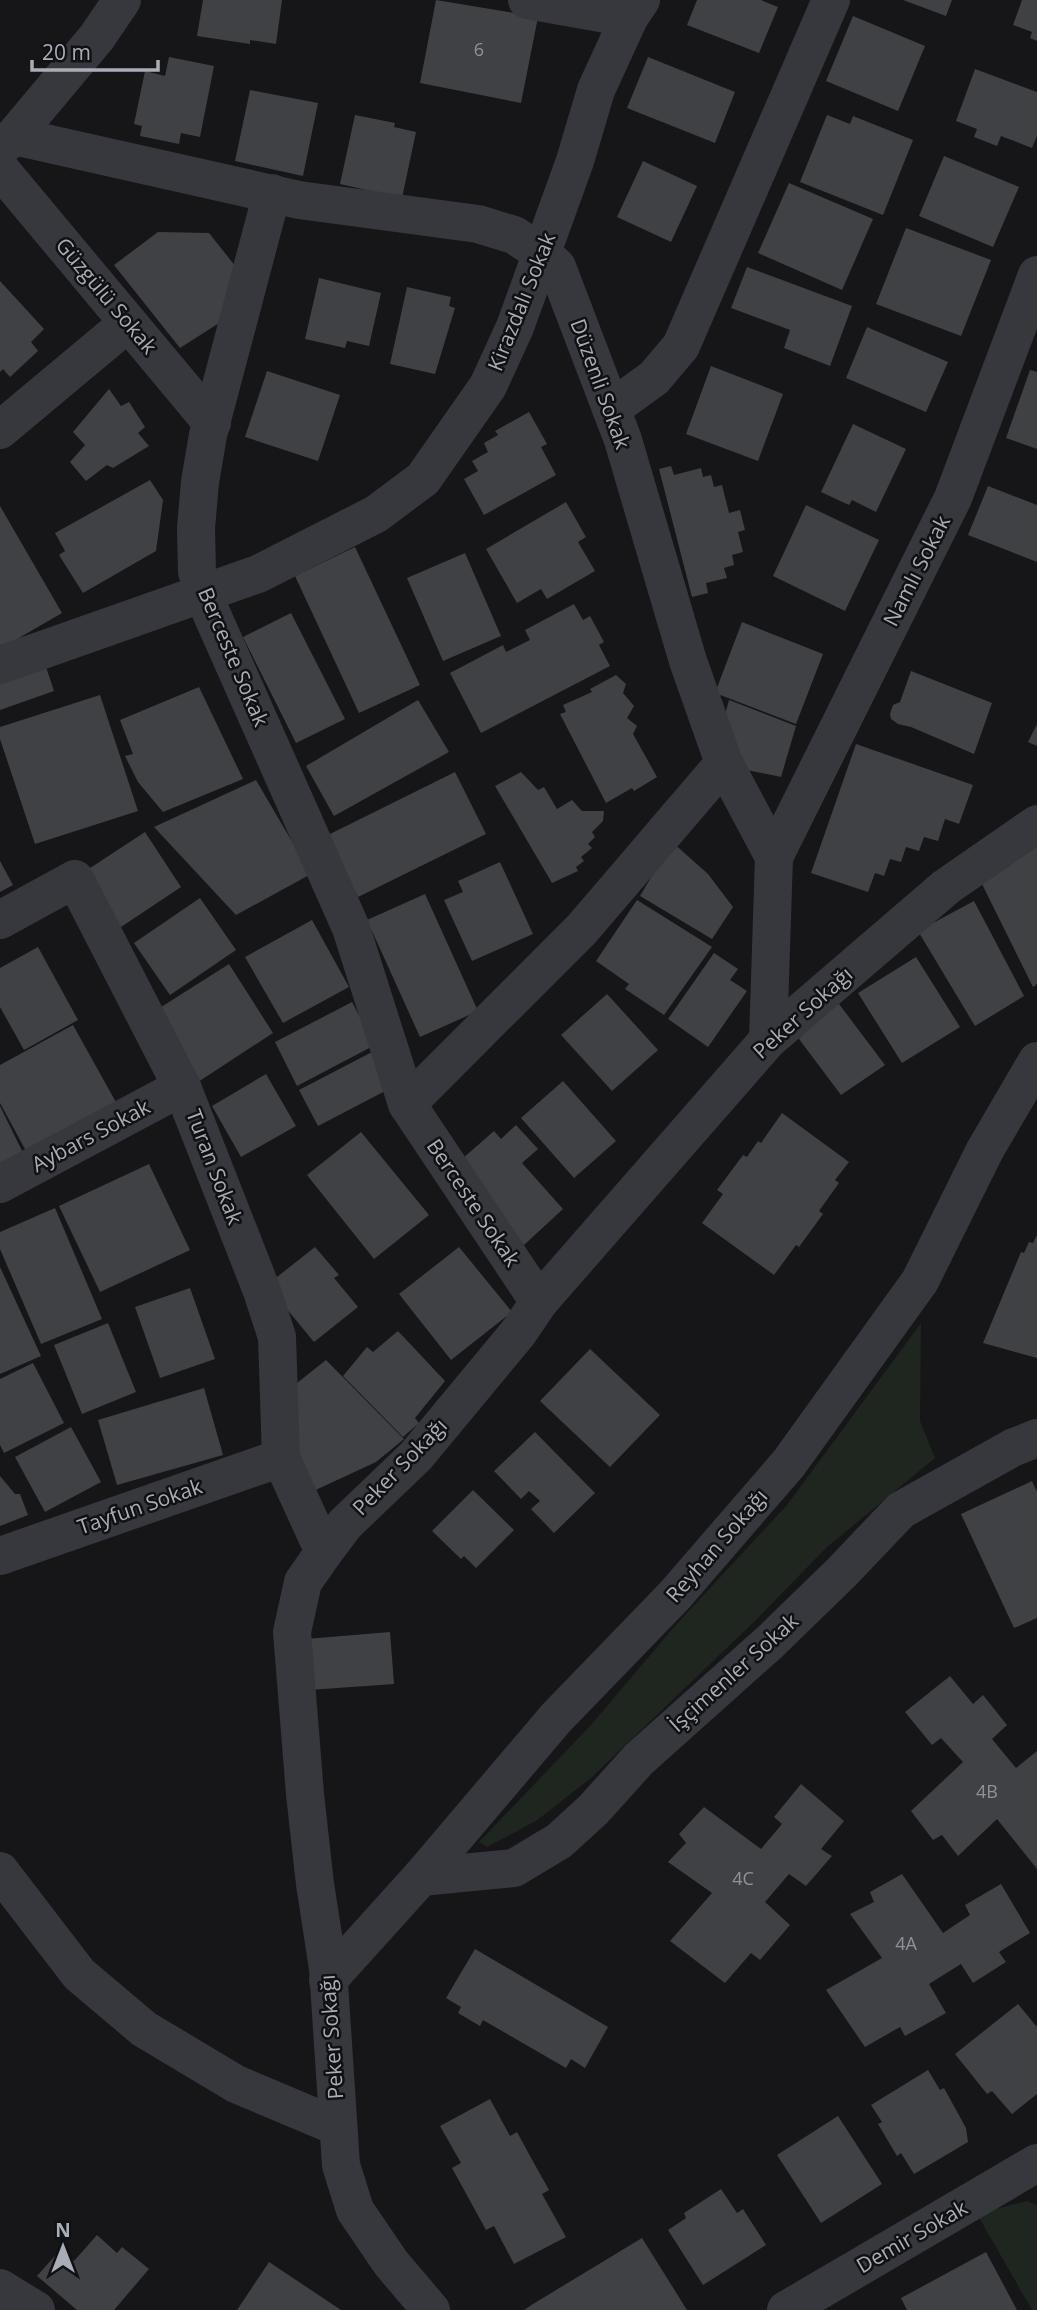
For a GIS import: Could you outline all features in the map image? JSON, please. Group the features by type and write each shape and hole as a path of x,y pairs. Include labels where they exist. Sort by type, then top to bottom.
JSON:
{"street":[{"path":"5,151 97,37 122,0"},
{"path":"527,0 635,9"},
{"path":"611,409 654,378 681,345 831,0"},
{"name":"Kirazdalı Sokak","path":"0,665 258,574 376,514 423,479 488,386 515,327 543,254 596,89 635,9"},
{"name":"Düzenli Sokak","path":"5,151 272,193 299,200 478,224 514,235 543,254 556,267 623,440 688,661 724,763 774,857 768,1040"},
{"name":"Güzgülü Sokak","path":"5,151 128,323 212,423"},
{"name":"Berceste Sokak","path":"272,193 212,423 200,482 196,528 197,572 215,621 351,928 407,1104 539,1302"},
{"name":"Namlı Sokak","path":"774,857 953,498 1037,275"},
{"path":"0,430 128,323"},
{"path":"407,1104 582,929 724,763"},
{"name":"Peker Sokağı","path":"431,2310 391,2263 355,2210 341,2165 328,1980 305,1794 292,1632 303,1581 345,1524 416,1456 519,1332 539,1302 768,1040 946,887 1037,824"},
{"name":"Turan Sokak","path":"0,920 75,879 182,1087 262,1291 277,1337 281,1458 324,1552"},
{"name":"Reyhan Sokağı","path":"328,1980 421,1877 556,1718 675,1595 789,1463 920,1281 985,1150 1037,1061"},
{"name":"Aybars Sokak","path":"0,1185 182,1087"},
{"name":"İşçimenler Sokak","path":"421,1877 514,1868 559,1841 593,1810 639,1759 770,1642 901,1510 1012,1448 1037,1438"},
{"name":"Tayfun Sokak","path":"0,1556 281,1458"},
{"path":"0,1871 79,1973 144,2029 236,2084 338,2127"},
{"name":"Demir Sokak","path":"786,2310 1037,2163"},
{"path":"0,2288 36,2310"}],"shaded area":[{"path":"921,1323 920,1421 935,1458 827,1547 755,1621 591,1778 536,1821 487,1847 479,1842 591,1725 674,1627 787,1505"},
{"path":"1027,2201 1037,2205 1037,2310 1032,2310 977,2214"}],"building":[{"path":"203,0 282,0 276,44 250,40 250,44 197,36"},
{"path":"436,0 538,17 521,103 420,83"},
{"path":"697,0 761,0 778,7 759,53 687,25"},
{"path":"903,0 952,0 946,16"},
{"path":"1022,0 1037,0 1037,41 1030,38 1032,32 1013,25"},
{"path":"853,16 925,46 898,111 826,81"},
{"path":"169,57 214,66 200,137 181,133 179,144 140,136 142,126 134,124 145,71 165,76"},
{"path":"648,57 735,92 715,143 627,108"},
{"path":"975,69 1037,92 1037,136 1032,148 1001,136 997,146 974,137 977,129 956,121"},
{"path":"250,90 318,103 303,176 235,161"},
{"path":"355,115 395,123 394,127 416,132 402,198 340,184"},
{"path":"827,115 850,124 853,116 913,140 883,215 800,182"},
{"path":"944,156 1019,187 993,247 919,216"},
{"path":"643,161 697,186 671,242 617,217"},
{"path":"789,183 873,219 842,290 758,253"},
{"path":"906,228 991,260 961,336 876,304"},
{"path":"158,232 209,233 236,267 227,318 180,348 114,265"},
{"path":"747,267 852,306 830,366 784,348 790,330 731,308"},
{"path":"319,278 381,293 369,346 347,341 345,348 305,339"},
{"path":"0,281 44,329 31,342 38,351 10,377 3,369 0,372"},
{"path":"407,287 451,297 449,306 455,308 435,374 390,364"},
{"path":"867,327 948,362 926,412 846,378"},
{"path":"711,366 783,394 758,461 686,434"},
{"path":"1030,370 1037,372 1037,449 1006,438"},
{"path":"267,371 340,395 318,461 245,437"},
{"path":"109,389 121,406 129,402 145,427 138,433 149,446 113,468 107,465 86,481 70,462 85,445 73,432"},
{"path":"529,412 547,444 541,447 556,475 484,515 464,479 478,471 472,461 488,452 484,443 498,435 495,431"},
{"path":"853,424 906,449 876,512 852,500 849,505 821,492"},
{"path":"671,466 674,475 701,468 703,477 711,475 714,487 722,485 729,513 740,510 745,530 738,532 743,552 732,555 734,565 724,568 727,578 706,583 708,593 692,597 659,469"},
{"path":"150,480 163,500 156,551 83,593 59,555 65,551 55,533"},
{"path":"988,486 1037,505 1037,562 968,535"},
{"path":"566,502 586,537 578,542 595,571 547,599 541,589 517,603 486,549"},
{"path":"806,505 879,540 845,611 773,576"},
{"path":"0,506 62,613 0,649"},
{"path":"355,547 420,685 359,713 295,576"},
{"path":"465,553 501,636 443,661 407,578"},
{"path":"574,604 583,620 590,616 604,642 599,645 610,666 481,733 450,673 503,645 506,652 530,640 525,630"},
{"path":"291,613 345,719 296,743 243,637"},
{"path":"742,622 823,654 796,724 715,693"},
{"path":"42,655 54,691 0,710 0,669"},
{"path":"911,671 992,703 974,754 891,719 893,705 900,702"},
{"path":"616,675 626,684 623,693 634,706 627,718 637,726 633,734 657,777 606,803 560,714 566,712 563,705 592,692 590,689"},
{"path":"199,687 243,779 163,812 138,782 125,756 133,754 120,720"},
{"path":"100,695 138,811 35,844 0,739 0,727"},
{"path":"418,700 449,752 334,816 306,766"},
{"path":"729,700 796,726 781,777 737,768 723,722"},
{"path":"1037,724 1037,746 1028,742"},
{"path":"856,744 973,785 959,824 945,819 938,841 924,837 919,851 906,847 901,862 890,859 884,876 875,873 868,892 811,873"},
{"path":"455,772 486,834 358,897 328,835"},
{"path":"521,772 538,790 544,787 557,809 572,800 582,811 604,811 603,821 592,832 595,837 588,844 592,848 581,857 584,861 576,867 578,871 552,883 495,786"},
{"path":"256,780 311,874 236,915 154,827"},
{"path":"145,832 181,887 118,929 81,874"},
{"path":"672,842 708,874 733,907 712,939 640,896"},
{"path":"1037,846 1037,984 1033,987 978,876"},
{"path":"0,861 13,885 0,892"},
{"path":"500,862 533,934 472,961 444,900 463,892 458,881"},
{"path":"425,894 478,1011 420,1037 367,920"},
{"path":"200,898 236,950 170,995 134,943"},
{"path":"637,900 712,947 664,1015 625,989 629,984 596,961"},
{"path":"974,901 1024,996 975,1026 918,931"},
{"path":"312,920 349,987 283,1023 245,957"},
{"path":"38,947 78,1020 24,1050 0,1007 0,968"},
{"path":"714,953 738,969 730,980 747,991 708,1047 668,1019"},
{"path":"916,957 960,1027 902,1063 858,993"},
{"path":"229,964 273,1033 192,1086 147,1016"},
{"path":"607,994 658,1050 612,1091 561,1035"},
{"path":"833,996 885,1065 841,1095 799,1039"},
{"path":"352,1002 375,1045 297,1086 275,1042"},
{"path":"73,1025 122,1113 32,1162 0,1103 0,1065"},
{"path":"372,1052 391,1088 318,1126 299,1090"},
{"path":"266,1074 296,1126 241,1157 212,1106"},
{"path":"563,1081 616,1141 574,1178 521,1118"},
{"path":"0,1106 28,1163 0,1177"},
{"path":"782,1113 849,1162 835,1180 839,1183 819,1211 823,1214 774,1275 702,1223 723,1194 717,1190 743,1155 747,1157 758,1141 761,1143"},
{"path":"516,1125 538,1149 522,1163 563,1209 524,1245 454,1166 494,1131 501,1139"},
{"path":"361,1132 429,1215 374,1259 307,1175"},
{"path":"149,1164 190,1250 100,1292 59,1206"},
{"path":"55,1208 102,1319 41,1344 0,1249 0,1232"},
{"path":"1037,1235 1037,1358 983,1343 1021,1252 1024,1253 1029,1242 1033,1243"},
{"path":"315,1247 339,1275 334,1278 358,1307 314,1342 267,1285"},
{"path":"459,1247 512,1312 451,1360 399,1294"},
{"path":"0,1267 41,1356 0,1374"},
{"path":"190,1288 215,1359 160,1378 135,1307"},
{"path":"108,1323 136,1392 82,1414 54,1345"},
{"path":"398,1331 445,1381 415,1418 419,1423 403,1437 343,1376 367,1347 373,1352"},
{"path":"590,1349 660,1415 610,1467 540,1401"},
{"path":"326,1360 404,1439 376,1462 307,1494 282,1395"},
{"path":"33,1363 64,1423 4,1453 0,1445 0,1379"},
{"path":"204,1388 223,1455 117,1485 98,1420"},
{"path":"71,1427 101,1482 45,1512 15,1457"},
{"path":"535,1432 595,1493 554,1533 531,1509 540,1501 529,1491 521,1499 494,1471"},
{"path":"0,1476 15,1494 20,1494 28,1515 0,1526"},
{"path":"1032,1481 1037,1492 1037,1618 1014,1628 961,1514"},
{"path":"473,1490 514,1530 476,1568 464,1556 461,1559 432,1531"},
{"path":"390,1632 394,1684 309,1690 306,1639"},
{"path":"950,1676 973,1704 983,1695 1007,1725 992,1739 1016,1768 1037,1751 1037,1869 997,1819 958,1856 942,1835 933,1840 911,1811 963,1762 941,1738 932,1745 905,1712"},
{"path":"801,1784 844,1821 821,1849 832,1856 806,1886 789,1874 765,1902 790,1925 760,1960 751,1953 725,1983 670,1941 712,1893 668,1862 686,1843 679,1834 704,1807 761,1849 782,1824 774,1817"},
{"path":"902,1874 943,1933 970,1915 965,1905 1001,1884 1030,1933 999,1952 1006,1962 973,1983 961,1964 929,1984 946,2013 905,2036 900,2027 865,2047 826,1990 882,1958 850,1914 874,1902 870,1892"},
{"path":"475,1949 608,2027 585,2068 571,2059 566,2068 483,2020 480,2026 458,2013 461,2007 446,1998"},
{"path":"1018,2004 1037,2027 1037,2094 1012,2114 992,2091 987,2094 955,2054"},
{"path":"928,2070 940,2090 944,2088 966,2128 968,2142 914,2174 901,2153 897,2156 878,2124 882,2122 871,2105"},
{"path":"490,2099 510,2136 517,2132 549,2190 542,2194 566,2237 514,2264 494,2226 486,2230 452,2168 461,2163 440,2126"},
{"path":"838,2116 882,2184 821,2223 777,2155"},
{"path":"721,2189 737,2213 743,2209 766,2245 703,2285 668,2230 686,2218 684,2213"},
{"path":"97,2235 117,2253 122,2247 149,2269 114,2310 77,2310 37,2276 61,2249 74,2261"},
{"path":"642,2238 687,2310 524,2310 533,2304"},
{"path":"986,2252 1017,2310 907,2310 901,2298"},
{"path":"269,2262 341,2310 237,2310"}]}
